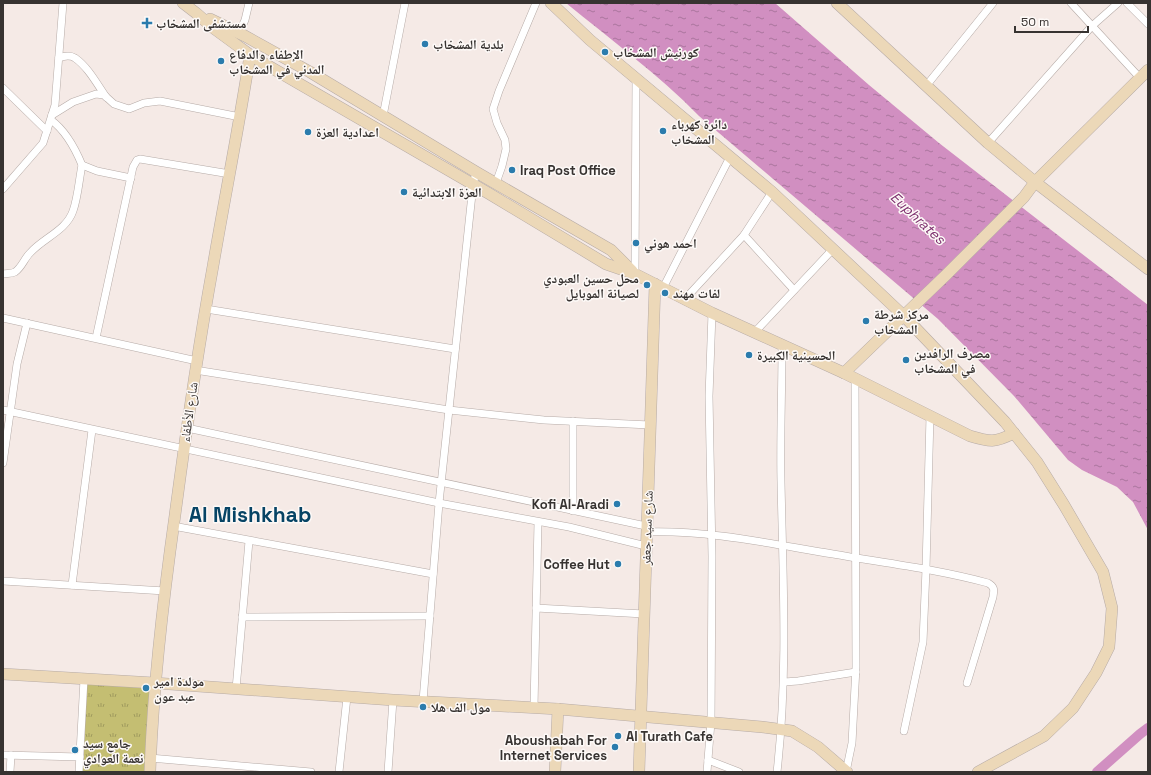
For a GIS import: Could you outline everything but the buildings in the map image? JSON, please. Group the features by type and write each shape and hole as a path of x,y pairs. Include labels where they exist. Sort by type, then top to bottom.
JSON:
{"street":[{"path":"3,189 43,143 56,105 64,3"},
{"path":"183,3 250,55 606,264 635,274 712,313 849,376 970,436 985,441 996,441 1014,433"},
{"path":"239,33 245,20 249,3"},
{"path":"382,116 405,3"},
{"path":"496,183 506,149 505,140 493,110 499,91 536,3"},
{"path":"551,3 590,40 772,192 904,316 1014,433 1037,462 1103,572 1112,608 1109,647 1096,673 1073,708 1044,736 978,772"},
{"path":"838,3 988,143 1035,182 1148,269"},
{"path":"926,86 992,3"},
{"path":"847,772 852,743 856,672 855,558 849,376 913,306 1024,197 1035,182 1144,74 1092,26 1071,3"},
{"path":"988,143 1092,26 1118,3"},
{"path":"1127,3 1148,24"},
{"path":"196,13 239,33 310,72 476,172 611,250 635,274"},
{"name":"شارع الأطفاء","path":"150,772 155,683 173,526 196,366 250,55"},
{"path":"59,58 65,56 75,58 106,98"},
{"path":"635,274 636,79"},
{"path":"3,88 47,131"},
{"path":"51,117 73,102 96,94 104,95 114,104 129,109 144,103 160,101 240,118"},
{"path":"3,274 13,273 20,268 23,262 39,243 55,234 73,211 82,165 69,139 61,127 51,117"},
{"path":"659,286 730,157"},
{"path":"96,338 135,162 140,159 230,174"},
{"path":"82,165 97,171 131,178"},
{"path":"423,701 441,483 473,185 476,172"},
{"path":"685,299 744,235 772,192"},
{"path":"744,235 794,290"},
{"path":"754,333 833,249"},
{"name":"شارع سيد جعفر","path":"639,772 650,424 659,286"},
{"path":"206,309 455,349"},
{"path":"707,772 711,722 712,536 708,396 712,313"},
{"path":"3,318 96,338 196,366 449,410 544,420 650,424"},
{"path":"3,463 7,411 27,323"},
{"path":"777,772 782,730 785,644 781,479 782,346"},
{"path":"7,411 184,450 439,503 570,528 646,546"},
{"path":"904,731 923,642 930,416"},
{"path":"573,421 573,511"},
{"path":"187,428 573,511 646,529 741,539 926,569 988,583 992,585 994,589 993,597 968,684"},
{"path":"72,585 92,430"},
{"path":"534,707 538,522"},
{"path":"173,526 434,574"},
{"path":"236,689 249,541"},
{"path":"3,581 165,591"},
{"path":"536,608 644,614"},
{"path":"242,617 430,616"},
{"path":"784,682 856,672"},
{"path":"3,674 393,700 534,707 711,722 792,731 818,747 847,772"},
{"path":"79,772 84,679"},
{"path":"339,772 347,696"},
{"path":"388,772 393,700"},
{"path":"555,772 558,709"},
{"path":"10,772 7,755 80,757"},
{"path":"150,758 311,772"},
{"path":"708,760 739,772"}],"green space":[{"path":"87,682 152,686 146,772 80,772"}],"water":[{"name":"Euphrates","path":"566,3 775,3 869,85 939,143 1148,305 1148,530 1133,502 1117,487 1082,470 1068,460 1014,396 938,319 699,116 651,72"}],"waterway":[{"path":"1097,772 1148,728"}],"place":[{"name":"مستشفى المشخاب","path":"147,23"},
{"name":"بلدية المشخاب","path":"425,44"},
{"name":"كورنيش المشخاب","path":"605,52"},
{"name":"الإطفاء والدفاع المدني في المشخاب","path":"221,61"},
{"name":"دائرة كهرباء المشخاب","path":"663,131"},
{"name":"اعدادية العزة","path":"308,132"},
{"name":"Iraq Post Office","path":"512,170"},
{"name":"العزة الابتدائية","path":"404,192"},
{"name":"احمد هوني","path":"636,243"},
{"name":"محل حسين العبودي لصيانة الموبايل","path":"647,285"},
{"name":"لفات مهند","path":"665,293"},
{"name":"مركز شرطة المشخاب","path":"866,321"},
{"name":"الحسينية الكبيرة","path":"749,355"},
{"name":"مصرف الرافدين في المشخاب","path":"906,360"},
{"name":"Kofi Al-Aradi","path":"617,504"},
{"name":"Coffee Hut","path":"618,564"},
{"name":"مولدة امير عبد عون","path":"146,688"},
{"name":"مول الف هلا","path":"423,707"},
{"name":"Al Turath Cafe","path":"618,736"},
{"name":"Aboushabah For Internet Services","path":"615,747"},
{"name":"جامع سيد نعمة العوادي","path":"75,750"}],"district":[{"name":"Al Mishkhab","path":"250,514"}]}
